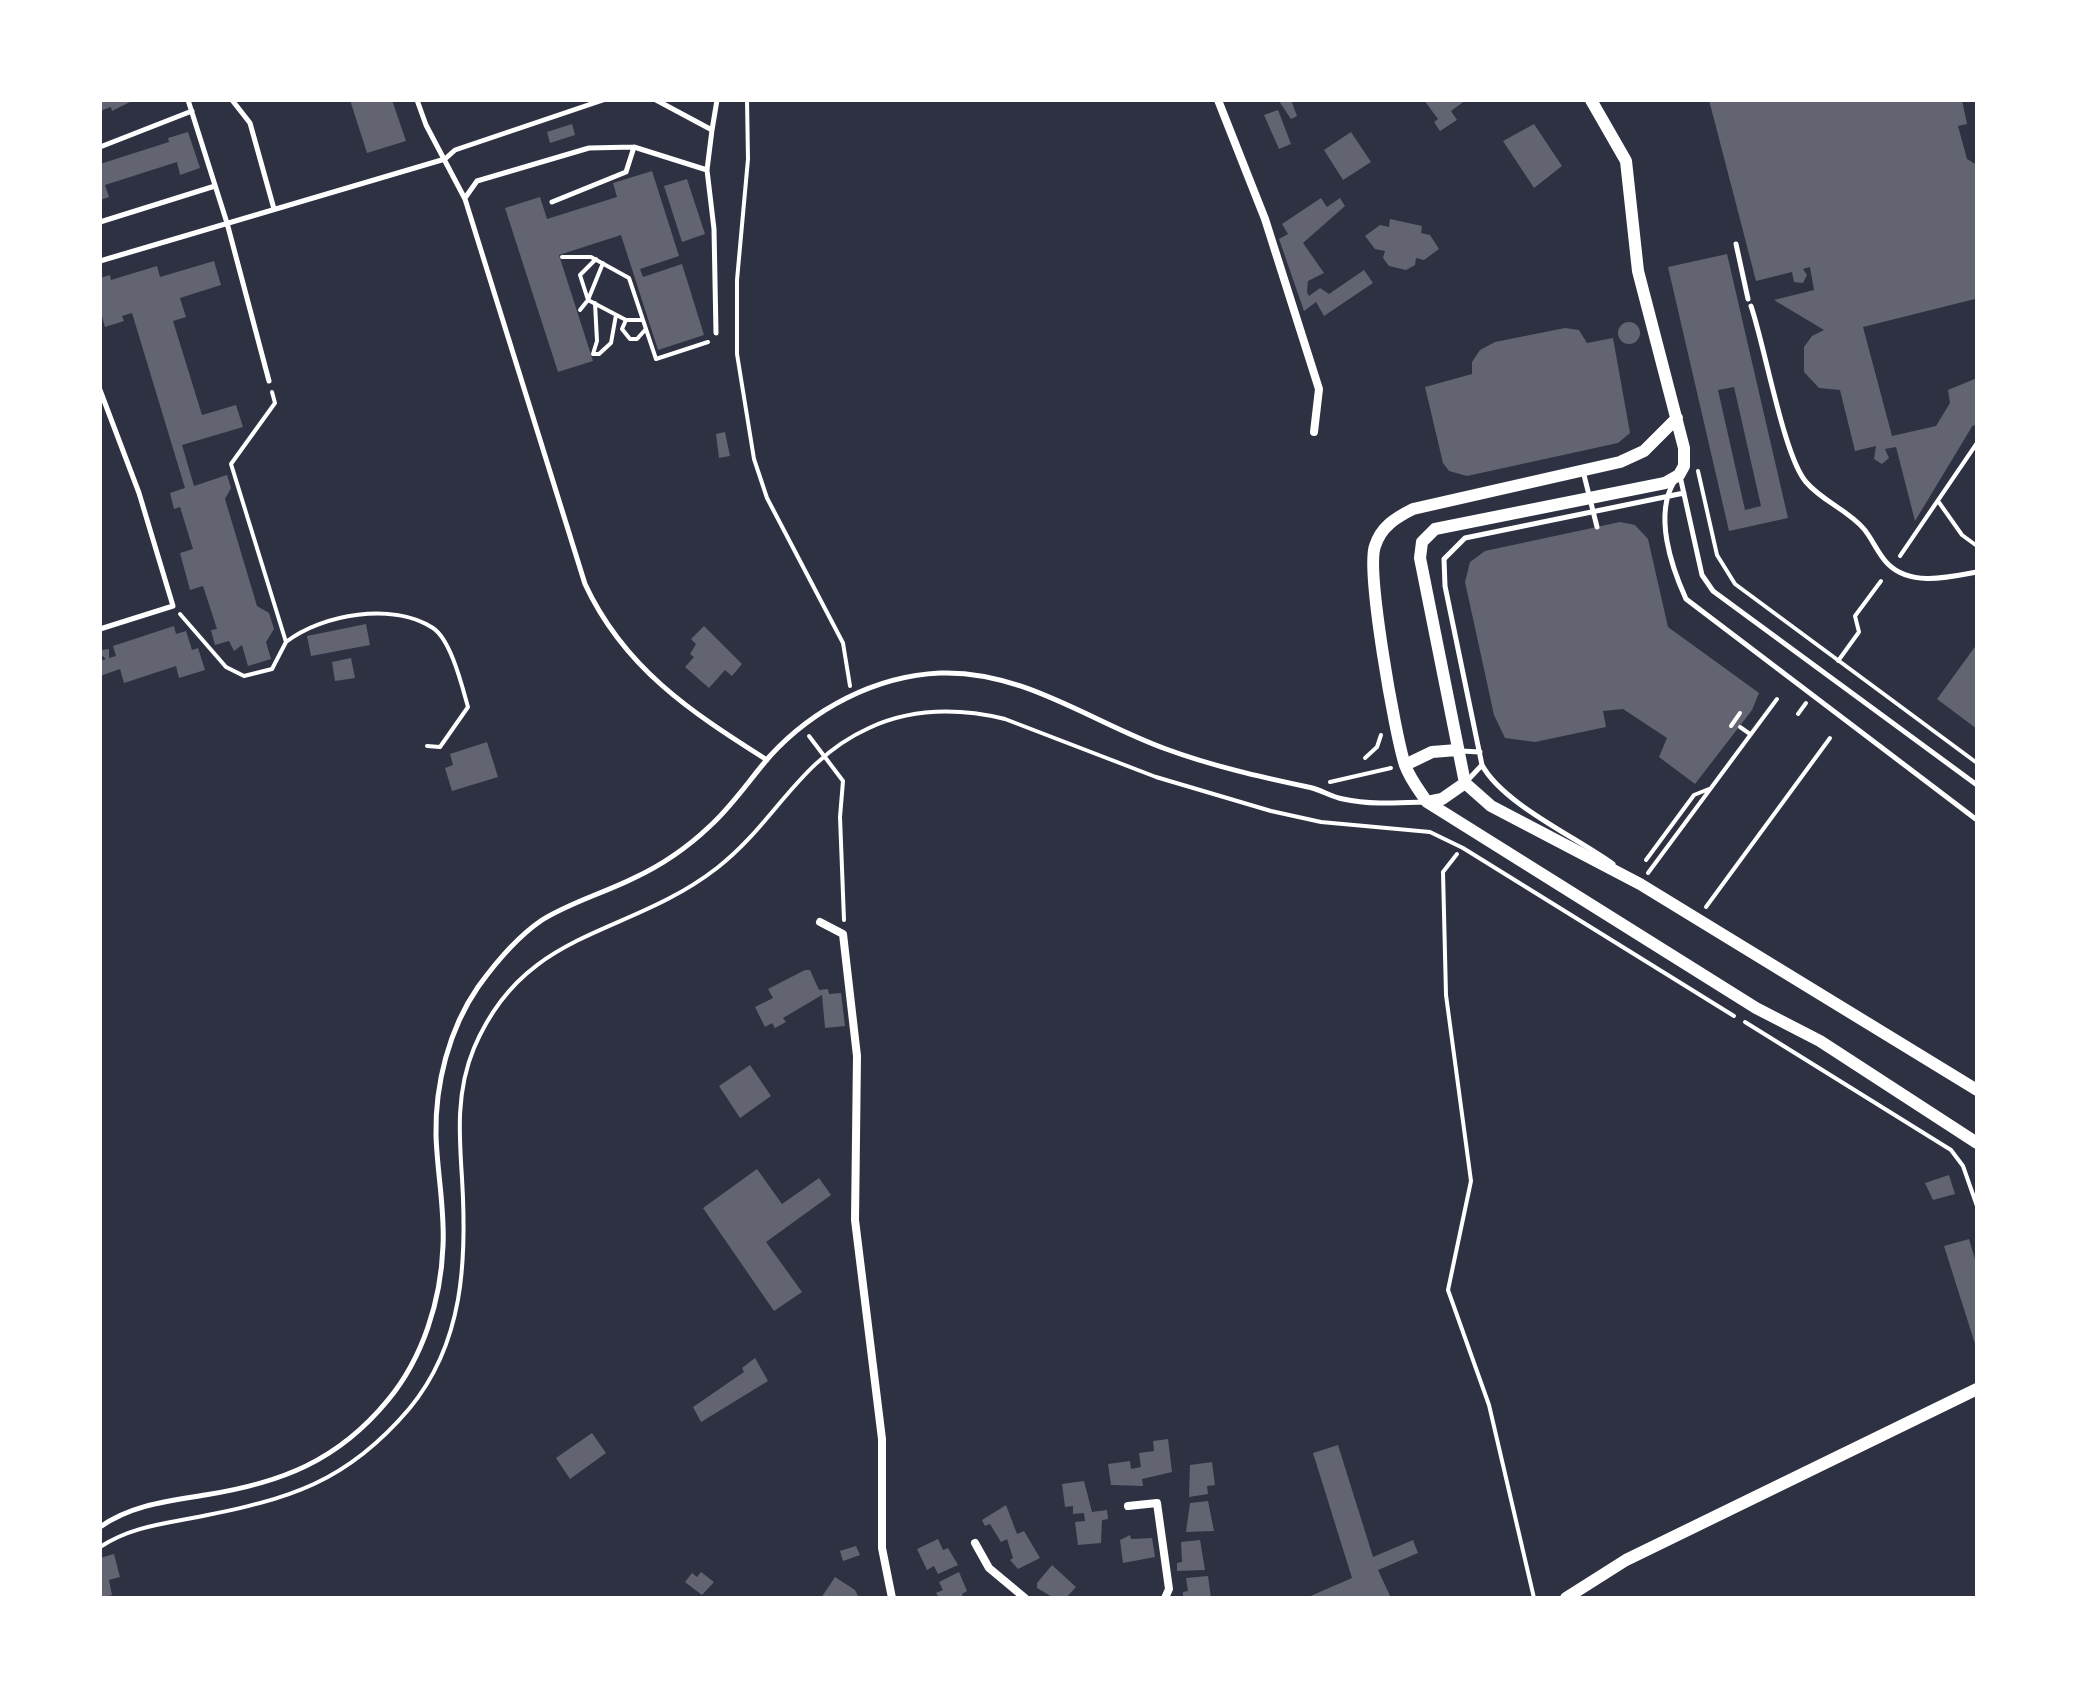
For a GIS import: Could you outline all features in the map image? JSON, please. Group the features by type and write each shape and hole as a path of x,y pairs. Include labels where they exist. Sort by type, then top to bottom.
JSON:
{"street":[{"path":"1218,100 1265,219 1319,389 1314,432"},
{"path":"1591,100 1626,161 1638,271 1677,418 1684,448 1684,466 1679,475 1665,483 1592,506 1435,529 1422,542 1420,558 1465,783 1491,806 1644,879 1977,1090"},
{"path":"1677,418 1644,451 1620,462 1413,509 1392,520 1380,533 1373,551 1376,592 1394,726 1405,765 1427,802 1756,1008 1834,1050 1977,1143"},
{"path":"1405,765 1432,752 1457,750"},
{"path":"1427,802 1442,799 1465,783"},
{"path":"820,922 843,934 857,1056 855,1220 882,1439 882,1548 892,1598"},
{"path":"1566,1598 1626,1560 1977,1389"},
{"path":"1128,1506 1157,1503 1169,1589 1165,1598"},
{"path":"975,1543 989,1568 1025,1598"}],"lane":[{"path":"188,100 227,223 269,381"},
{"path":"232,100 250,123 274,209"},
{"path":"417,100 465,199 585,584 597,611 615,639 648,673 698,716 767,760"},
{"path":"100,261 445,159 455,150 603,100"},
{"path":"656,100 712,130"},
{"path":"716,333 714,229 707,170 717,100"},
{"path":"100,147 192,111"},
{"path":"465,199 477,181 589,148 634,147 707,170"},
{"path":"552,202 626,172 634,147"},
{"path":"100,222 215,186"},
{"path":"1736,244 1748,299"},
{"path":"1751,306 1765,346 1793,462 1806,483 1864,529 1891,567 1911,577 1951,578 1975,573 1977,563"},
{"path":"100,390 139,493 173,606 100,629"},
{"path":"1583,471 1597,527"},
{"path":"1679,475 1702,575 1713,591 1977,785"},
{"path":"1679,475 1666,496 1664,521 1676,573 1686,599 1977,820"},
{"path":"1644,879 1504,793 1482,765 1445,586 1444,559 1465,538 1592,506 1684,493"},
{"path":"100,1527 134,1509 283,1479 338,1448 390,1398 427,1333 439,1287 444,1243 436,1134 438,1092 456,1025 476,990 518,939 539,922 565,907 634,878 688,846 715,822 767,760 801,726 827,708 889,681 927,675 987,676 1040,692 1167,750 1282,783 1315,788 1345,800 1427,802"},
{"path":"1457,750 1480,752"},
{"path":"1465,783 1482,765"}],"path":[{"path":"747,100 748,159 737,280 737,354 754,459 767,498 843,643 852,696"},
{"path":"562,257 578,255 596,259 629,278 656,359 708,342 716,333"},
{"path":"596,259 580,275 588,300 626,320 645,325"},
{"path":"580,310 588,300 603,263"},
{"path":"595,303 597,341 593,354 599,354 611,343 616,315"},
{"path":"626,320 622,329 630,339 643,335 645,325"},
{"path":"275,403 231,464 286,642"},
{"path":"1900,556 1977,443"},
{"path":"1696,459 1722,568 1735,584 1977,763"},
{"path":"1938,501 1962,535 1977,546"},
{"path":"1826,676 1859,632 1855,616 1881,581"},
{"path":"173,606 226,667 244,676 272,669 286,642 320,623 364,615 401,615 435,629 454,661 468,707 440,747 427,746"},
{"path":"1798,714 1811,696"},
{"path":"1644,879 1777,699"},
{"path":"100,1547 132,1528 251,1506 306,1490 359,1458 383,1437 427,1382 447,1341 460,1299 465,1250 459,1103 472,1052 500,1001 533,966 554,950 668,901 710,873 745,843 803,772 823,754 851,737 892,719 937,711 971,712 1005,719 1156,777 1271,811 1321,822 1430,832 1476,856 1951,1150 1963,1166 1977,1206"},
{"path":"1731,726 1740,713"},
{"path":"801,726 843,781 840,817 843,934"},
{"path":"1740,727 1750,734"},
{"path":"1365,758 1377,747 1383,728"},
{"path":"1704,910 1830,738"},
{"path":"1315,788 1405,765"},
{"path":"1646,860 1694,795 1710,789"},
{"path":"1457,854 1443,872 1446,995 1471,1181 1448,1290 1489,1405 1534,1598"}],"building":[{"path":"100,100 132,101 112,111 111,107 100,111"},
{"path":"350,100 392,100 406,141 367,153"},
{"path":"1291,100 1297,116 1291,119 1279,101"},
{"path":"1424,100 1466,100 1451,111 1457,120 1440,131 1434,122 1438,119"},
{"path":"1709,100 1962,100 1967,124 1958,126 1967,159 1977,165 1975,299 1863,327 1892,436 1936,426 1950,403 1948,390 1977,378 1977,427 1973,425 1915,521 1896,447 1885,449 1889,458 1882,464 1874,459 1876,446 1855,451 1840,390 1819,388 1804,372 1804,347 1812,336 1824,330 1774,300 1814,290 1810,267 1803,269 1807,275 1803,283 1794,282 1792,272 1756,281"},
{"path":"1278,110 1291,144 1279,149 1264,115"},
{"path":"572,124 575,135 550,143 547,132"},
{"path":"1534,124 1562,166 1534,188 1503,141"},
{"path":"188,132 200,168 180,175 177,162 105,185 109,197 100,200 100,164 169,142 168,138"},
{"path":"1351,132 1371,162 1343,180 1324,150"},
{"path":"652,171 679,256 640,269 643,277 682,264 704,335 658,350 621,235 559,255 593,361 558,372 505,208 540,197 547,219 617,197 613,183"},
{"path":"687,179 705,234 682,242 664,186"},
{"path":"1321,198 1327,207 1340,198 1345,206 1303,243 1324,273 1308,281 1309,296 1320,288 1329,294 1364,270 1373,283 1324,316 1316,302 1304,311 1279,239 1288,234 1282,224"},
{"path":"1390,219 1422,226 1421,233 1430,235 1439,249 1424,260 1416,258 1415,265 1406,270 1389,266 1383,258 1385,251 1375,249 1365,236 1380,225 1389,227"},
{"path":"1727,254 1788,518 1729,531 1668,267","holes":["1734,387 1761,506 1745,510 1718,390"]},
{"path":"214,261 221,285 180,298 186,317 173,321 202,415 236,405 243,427 182,445 194,486 227,475 231,488 225,499 257,606 269,613 274,629 266,642 271,659 248,666 242,645 234,651 229,641 215,645 211,630 217,629 203,586 190,590 180,553 193,549 180,507 174,509 170,493 185,488 132,313 122,316 124,321 105,327 100,309 100,278 110,275 111,280 157,266 160,277"},
{"path":"1629,322 1637,325 1640,333 1637,341 1629,344 1621,341 1618,333 1621,325"},
{"path":"1565,328 1579,330 1587,343 1613,338 1630,433 1618,443 1467,476 1449,471 1443,463 1425,387 1472,374 1472,362 1480,350 1495,342"},
{"path":"725,432 730,456 719,458 716,434"},
{"path":"1620,522 1635,525 1648,539 1668,627 1759,693 1752,710 1695,784 1659,757 1667,738 1623,709 1603,711 1606,727 1535,742 1505,738 1494,715 1465,582 1470,562 1485,551"},
{"path":"366,624 370,645 311,656 307,636"},
{"path":"174,626 176,634 186,631 192,650 198,648 205,670 179,678 176,666 124,683 120,669 100,676 100,661 106,659 100,654 102,650 109,649 109,658 116,656 113,646"},
{"path":"704,626 742,664 732,676 725,670 709,688 685,667 694,657 690,654 696,644 691,639"},
{"path":"1977,644 1977,729 1937,699"},
{"path":"351,658 355,678 335,681 332,662"},
{"path":"487,742 498,777 452,791 445,768 453,765 450,754"},
{"path":"810,970 819,990 828,989 829,994 841,993 845,1026 825,1028 822,995 783,1018 786,1022 775,1028 772,1023 765,1027 755,1007 773,998 768,989"},
{"path":"750,1065 771,1096 740,1118 719,1086"},
{"path":"757,1169 782,1204 819,1178 831,1195 766,1242 802,1292 774,1311 703,1208"},
{"path":"1949,1175 1955,1194 1933,1200 1925,1183"},
{"path":"1969,1239 1977,1266 1976,1347 1944,1246"},
{"path":"755,1358 768,1381 701,1422 693,1407 744,1372 742,1368"},
{"path":"592,1433 606,1453 570,1479 556,1458"},
{"path":"1168,1439 1172,1472 1142,1479 1143,1486 1111,1485 1108,1464 1130,1461 1131,1469 1141,1467 1139,1453 1154,1451 1153,1441"},
{"path":"1338,1445 1373,1557 1413,1540 1418,1553 1378,1570 1391,1598 1306,1598 1352,1578 1313,1453"},
{"path":"1212,1462 1215,1485 1207,1486 1208,1494 1189,1497 1190,1465"},
{"path":"1084,1481 1092,1512 1107,1510 1108,1519 1102,1520 1101,1543 1078,1545 1075,1522 1085,1521 1084,1513 1073,1514 1073,1506 1065,1507 1062,1484"},
{"path":"1208,1501 1214,1531 1186,1532 1190,1503"},
{"path":"1006,1505 1017,1534 1024,1531 1040,1558 1018,1569 1010,1560 1013,1558 1007,1539 1001,1542 990,1524 985,1526 982,1520"},
{"path":"1130,1535 1131,1539 1152,1538 1155,1557 1123,1563 1120,1540"},
{"path":"938,1539 943,1550 948,1548 958,1565 938,1574 934,1566 927,1570 917,1549"},
{"path":"1200,1540 1205,1570 1177,1571 1177,1563 1182,1562 1181,1542"},
{"path":"856,1546 860,1555 843,1561 840,1551"},
{"path":"114,1554 120,1577 109,1580 112,1595 100,1598 100,1558"},
{"path":"1052,1565 1076,1587 1066,1598 1054,1598 1037,1588 1037,1583"},
{"path":"701,1572 714,1582 702,1595 685,1582 692,1573 697,1577"},
{"path":"959,1572 967,1591 962,1594 964,1598 939,1598 936,1593 943,1590 939,1582"},
{"path":"1208,1576 1211,1598 1183,1598 1183,1592 1188,1591 1186,1578"},
{"path":"835,1577 855,1590 859,1598 821,1598"}]}
